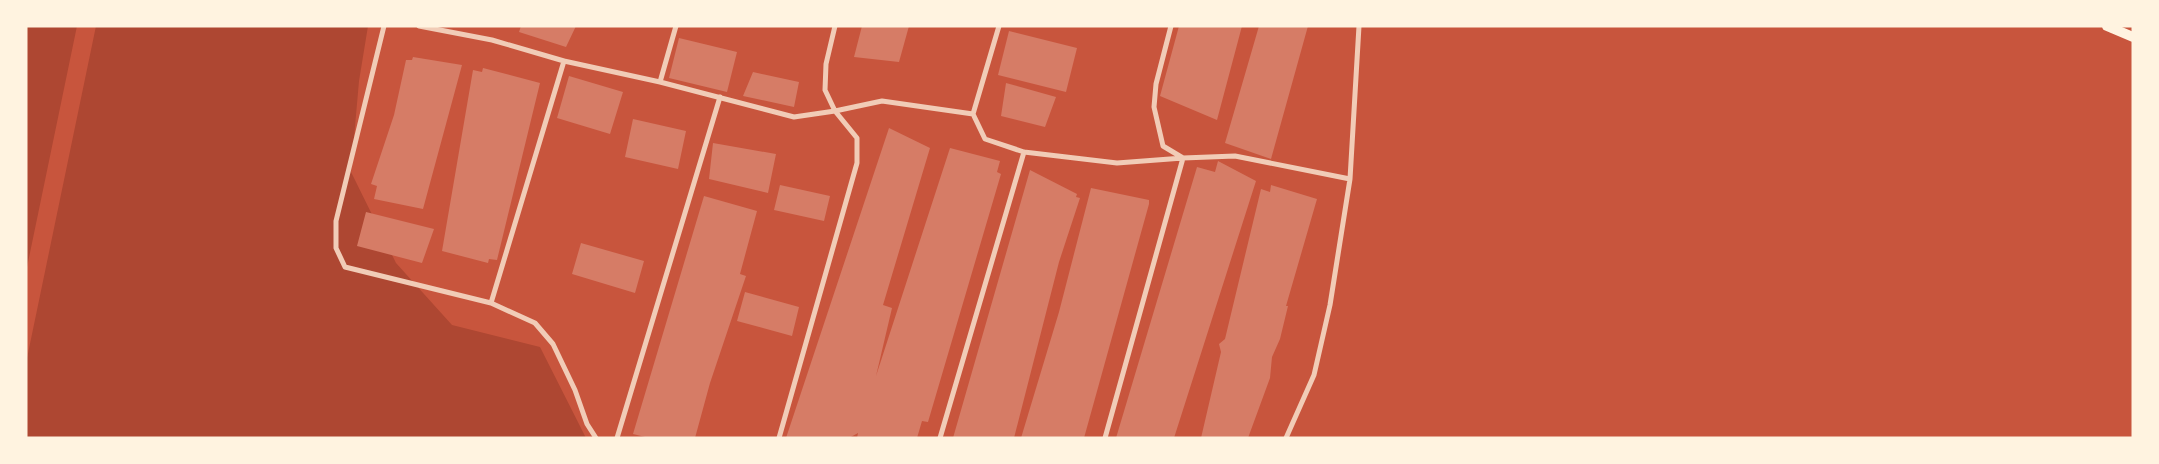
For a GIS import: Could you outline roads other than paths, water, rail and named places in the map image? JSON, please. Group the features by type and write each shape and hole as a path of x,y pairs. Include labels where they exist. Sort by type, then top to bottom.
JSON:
{"main road":[{"path":"2107,26 2133,38"}],"street":[{"path":"384,26 336,221 336,248 345,267 491,303 535,323 553,344 575,390 587,424 596,438"},
{"path":"419,26 492,40 564,61 660,82 794,117 882,101 973,114"},
{"path":"660,82 676,26"},
{"path":"779,438 857,163 857,138 835,111 825,90 826,64 835,26"},
{"path":"999,26 973,114 985,139 1024,152 1118,163 1235,156 1350,180"},
{"path":"1171,26 1156,84 1154,107 1163,146 1183,158"},
{"path":"1286,438 1314,375 1330,305 1350,180 1360,26"},
{"path":"491,303 564,61"},
{"path":"617,438 720,97"},
{"path":"940,438 1024,152"},
{"path":"1105,438 1183,158"}]}
